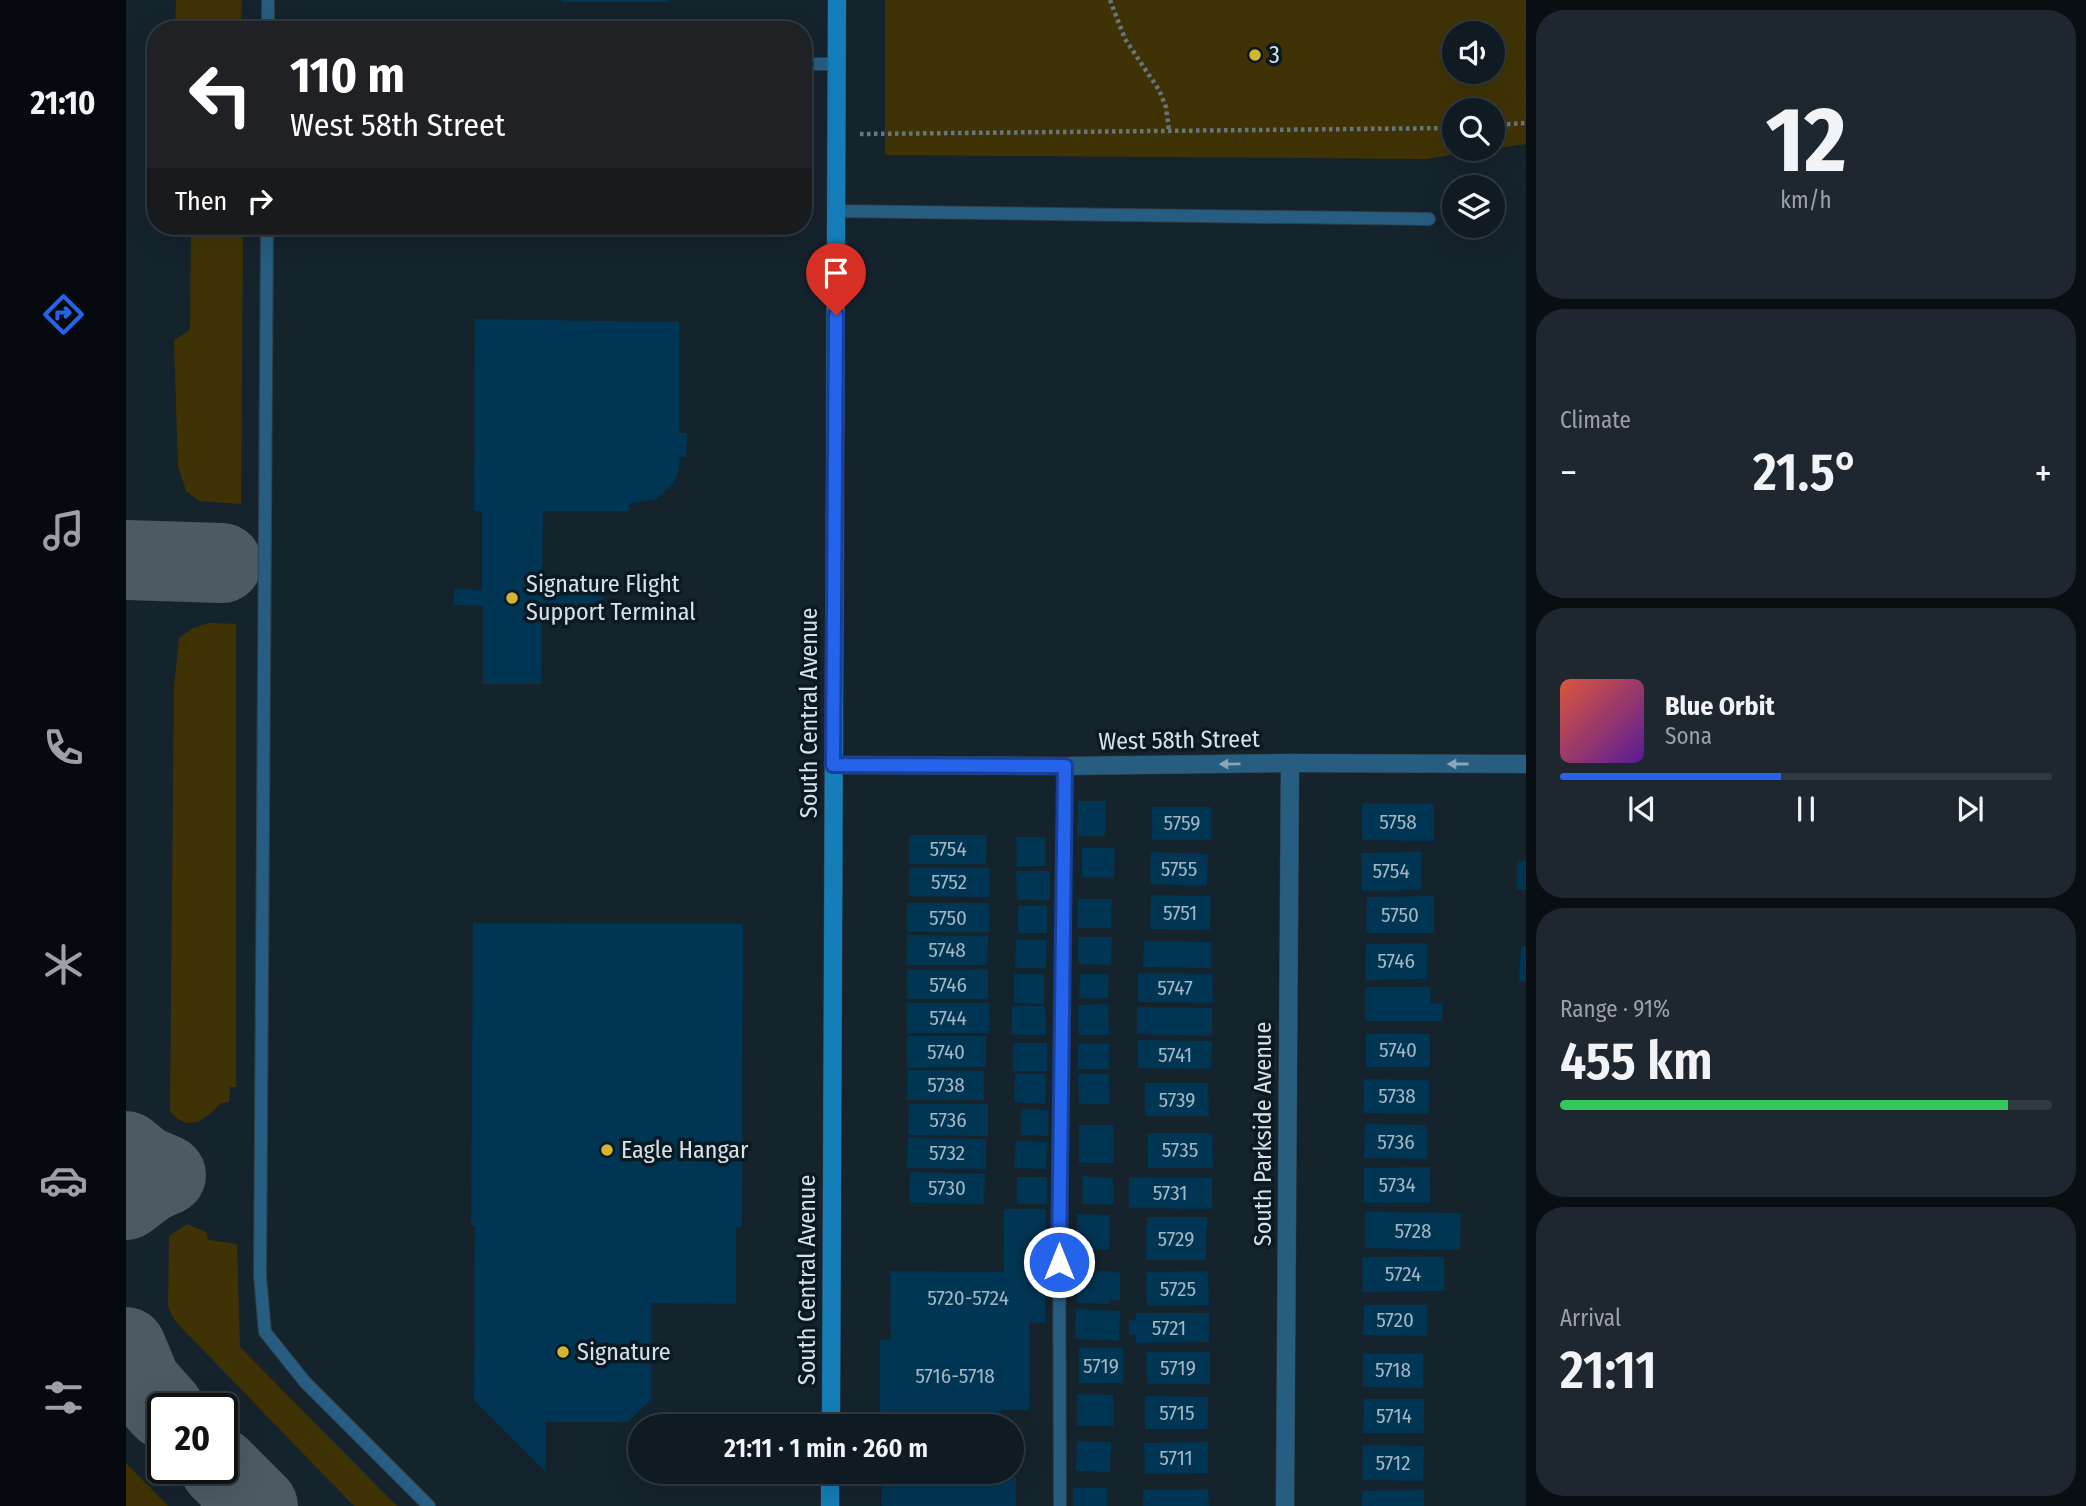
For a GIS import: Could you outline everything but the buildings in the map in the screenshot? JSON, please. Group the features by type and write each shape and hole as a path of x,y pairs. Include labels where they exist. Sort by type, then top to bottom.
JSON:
{"main road":[{"name":"South Central Avenue","path":"831,1414 837,0"},
{"path":"830,1484 830,1506"}],"street":[{"name":"South Parkside Avenue","path":"1285,1506 1290,763"},
{"name":"West 58th Street","path":"833,765 1526,764"}],"lane":[{"path":"268,0 268,21"},
{"path":"812,64 837,64"},
{"path":"836,211 1429,219"},
{"path":"267,235 260,1276 265,1332 305,1382 429,1506"},
{"path":"1060,1506 1059,1208 1065,766"}],"path":[{"path":"1110,0 1125,39 1166,107 1169,131"},
{"path":"1505,124 1526,123"},
{"path":"836,134 1442,128"}],"shaded area":[{"path":"176,0 242,0 241,21 175,21"},
{"path":"885,0 1526,0 1526,144 1505,147 1505,98 1442,98 1442,157 1426,159 885,155"},
{"path":"191,235 243,235 241,504 199,501 186,491 178,466 174,340 190,330"},
{"path":"209,623 236,624 236,1087 230,1087 229,1102 221,1103 203,1119 190,1123 176,1118 170,1110 174,686 179,638 193,628"},
{"path":"187,1224 206,1232 209,1240 237,1244 240,1347 397,1506 354,1506 176,1322 168,1307 169,1236"},
{"path":"126,1463 168,1506 126,1506"}],"taxiway":[{"path":"126,560 222,563"},
{"path":"126,1151 143,1165 166,1175 150,1182 126,1200"},
{"path":"126,1347 141,1383 150,1393"},
{"path":"236,1484 258,1506"}],"place":[{"name":"3","path":"1255,55"},
{"name":"Signature Flight Support Terminal","path":"512,598"},
{"name":"Eagle Hangar","path":"607,1150"},
{"name":"Signature","path":"563,1352"}],"route":[{"path":"836,315 833,765 1065,766 1059,1262"}]}
